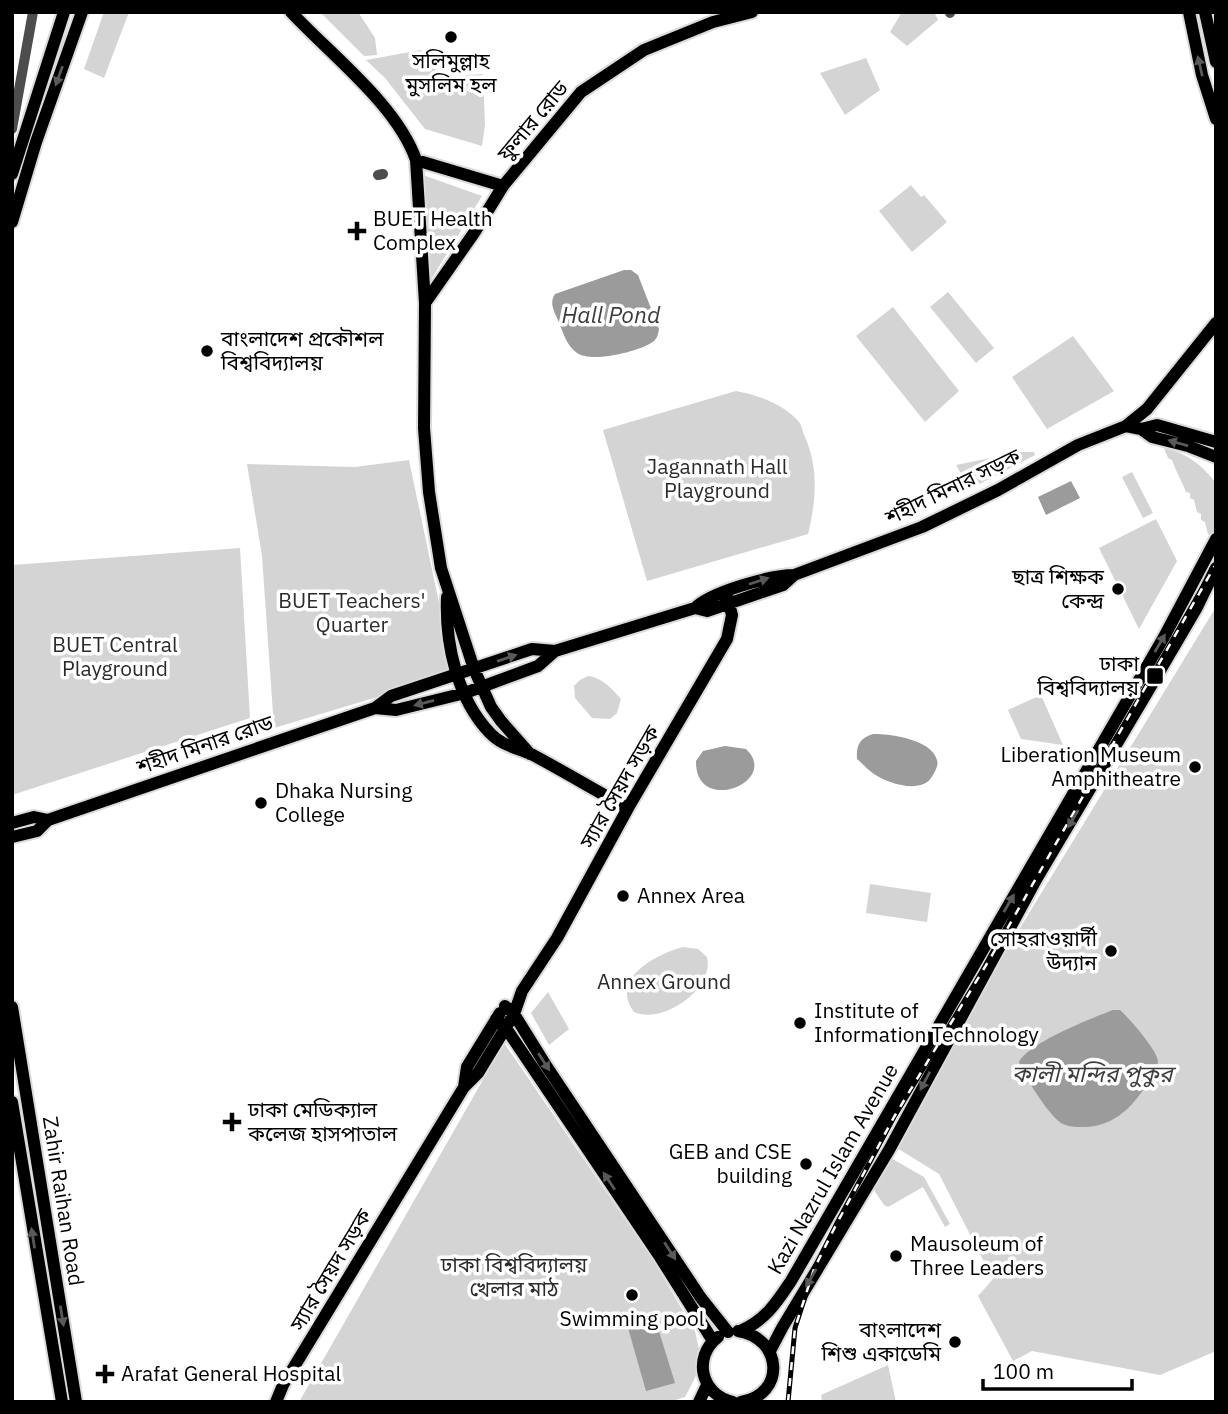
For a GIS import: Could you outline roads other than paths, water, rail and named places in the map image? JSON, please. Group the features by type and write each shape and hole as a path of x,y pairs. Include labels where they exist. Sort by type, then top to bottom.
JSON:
{"main road":[{"path":"12,174 21,135 64,12"},
{"path":"13,217 21,135 82,12"},
{"path":"291,12 381,103 410,142 416,160 425,303 424,428 440,568 482,687 501,721 530,754"},
{"name":"ফুলার রোড","path":"416,160 503,186 581,92 644,50 713,22 752,12"},
{"path":"1189,12 1202,75 1216,119"},
{"path":"1205,12 1216,62"},
{"path":"425,303 503,186"},
{"name":"শহীদ মিনার সড়ক","path":"728,598 777,575 794,575 922,527 998,490 1078,444 1126,426 1147,409 1216,323"},
{"path":"1141,429 1157,425 1216,442"},
{"path":"1126,426 1216,457"},
{"name":"Kazi Nazrul Islam Avenue","path":"770,1351 888,1150 989,965 1033,873 1164,637 1212,557 1216,539"},
{"name":"Kazi Nazrul Islam Avenue","path":"713,1341 760,1320 780,1299 976,959 1033,873 1196,609 1216,568"},
{"path":"447,589 450,650 465,693 490,733 505,744 530,754 628,808"},
{"name":"শহীদ মিনার রোড","path":"375,708 396,710 465,693 538,666 555,652 695,608 707,611 728,598"},
{"name":"স্যার সৈয়দ সড়ক","path":"276,1402 283,1385 464,1087 478,1073 501,1024 557,938 628,808 727,639 732,615 728,598"},
{"name":"শহীদ মিনার রোড","path":"12,837 37,831 48,820 375,708 391,696 532,649 555,652"},
{"name":"শহীদ মিনার রোড","path":"12,823 34,817 48,820"},
{"path":"976,959 989,965"},
{"name":"Zahir Raihan Road","path":"12,1007 76,1402"},
{"path":"510,1010 694,1287 734,1331 752,1334 763,1341 770,1351 773,1374 768,1385 760,1395 741,1402"},
{"path":"501,1024 660,1257 713,1341 703,1357 703,1376 707,1385 728,1400"},
{"path":"12,1102 62,1402"},
{"path":"699,1402 707,1385"},
{"path":"768,1385 769,1402"},
{"path":"706,1402 728,1400"}],"street":[{"path":"21,135 33,12"}],"water":[{"name":"Hall Pond","path":"624,270 631,270 638,275 659,329 657,337 653,342 625,353 592,357 577,353 567,342 554,310 552,301 555,294"},
{"path":"1071,481 1080,498 1046,515 1038,497"},
{"path":"873,734 910,739 927,747 937,762 933,775 922,785 905,786 874,774 857,759 858,746 862,740"},
{"path":"725,746 746,749 754,761 753,773 745,782 734,788 721,790 708,787 699,778 696,761 703,751"},
{"name":"কালী মন্দির পুকুর","path":"1113,1010 1120,1010 1148,1042 1158,1061 1156,1069 1137,1098 1117,1117 1092,1127 1074,1127 1061,1123 1043,1103 1019,1062 1047,1039"},
{"path":"653,1312 675,1383 646,1391 626,1321"}],"railway":[{"path":"788,1402 795,1328 814,1269 836,1225 894,1117 991,957 1216,564"}],"place":[{"name":"সলিমুল্লাহ মুসলিম হল","path":"451,37"},
{"name":"BUET Health Complex","path":"357,231"},
{"name":"বাংলাদেশ প্রকৌশল বিশ্ববিদ্যালয়","path":"207,351"},
{"name":"ছাত্র শিক্ষক কেন্দ্র","path":"1118,589"},
{"name":"ঢাকা বিশ্ববিদ্যালয়","path":"1155,676"},
{"name":"Liberation Museum Amphitheatre","path":"1195,767"},
{"name":"Dhaka Nursing College","path":"261,803"},
{"name":"Annex Area","path":"623,896"},
{"name":"সোহরাওয়ার্দী উদ্যান","path":"1111,951"},
{"name":"Institute of Information Technology","path":"800,1023"},
{"name":"ঢাকা মেডিক্যাল কলেজ হাসপাতাল","path":"232,1122"},
{"name":"GEB and CSE building","path":"806,1164"},
{"name":"Mausoleum of Three Leaders","path":"896,1256"},
{"name":"Swimming pool","path":"632,1295"},
{"name":"বাংলাদেশ শিশু একাডেমি","path":"955,1342"},
{"name":"Arafat General Hospital","path":"105,1374"}],"park label":[{"name":"Jagannath Hall Playground","path":"717,479"},
{"name":"BUET Teachers' Quarter","path":"352,613"},
{"name":"BUET Central Playground","path":"115,657"},
{"name":"Annex Ground","path":"664,982"},
{"name":"ঢাকা বিশ্ববিদ্যালয় খেলার মাঠ","path":"514,1277"}]}
